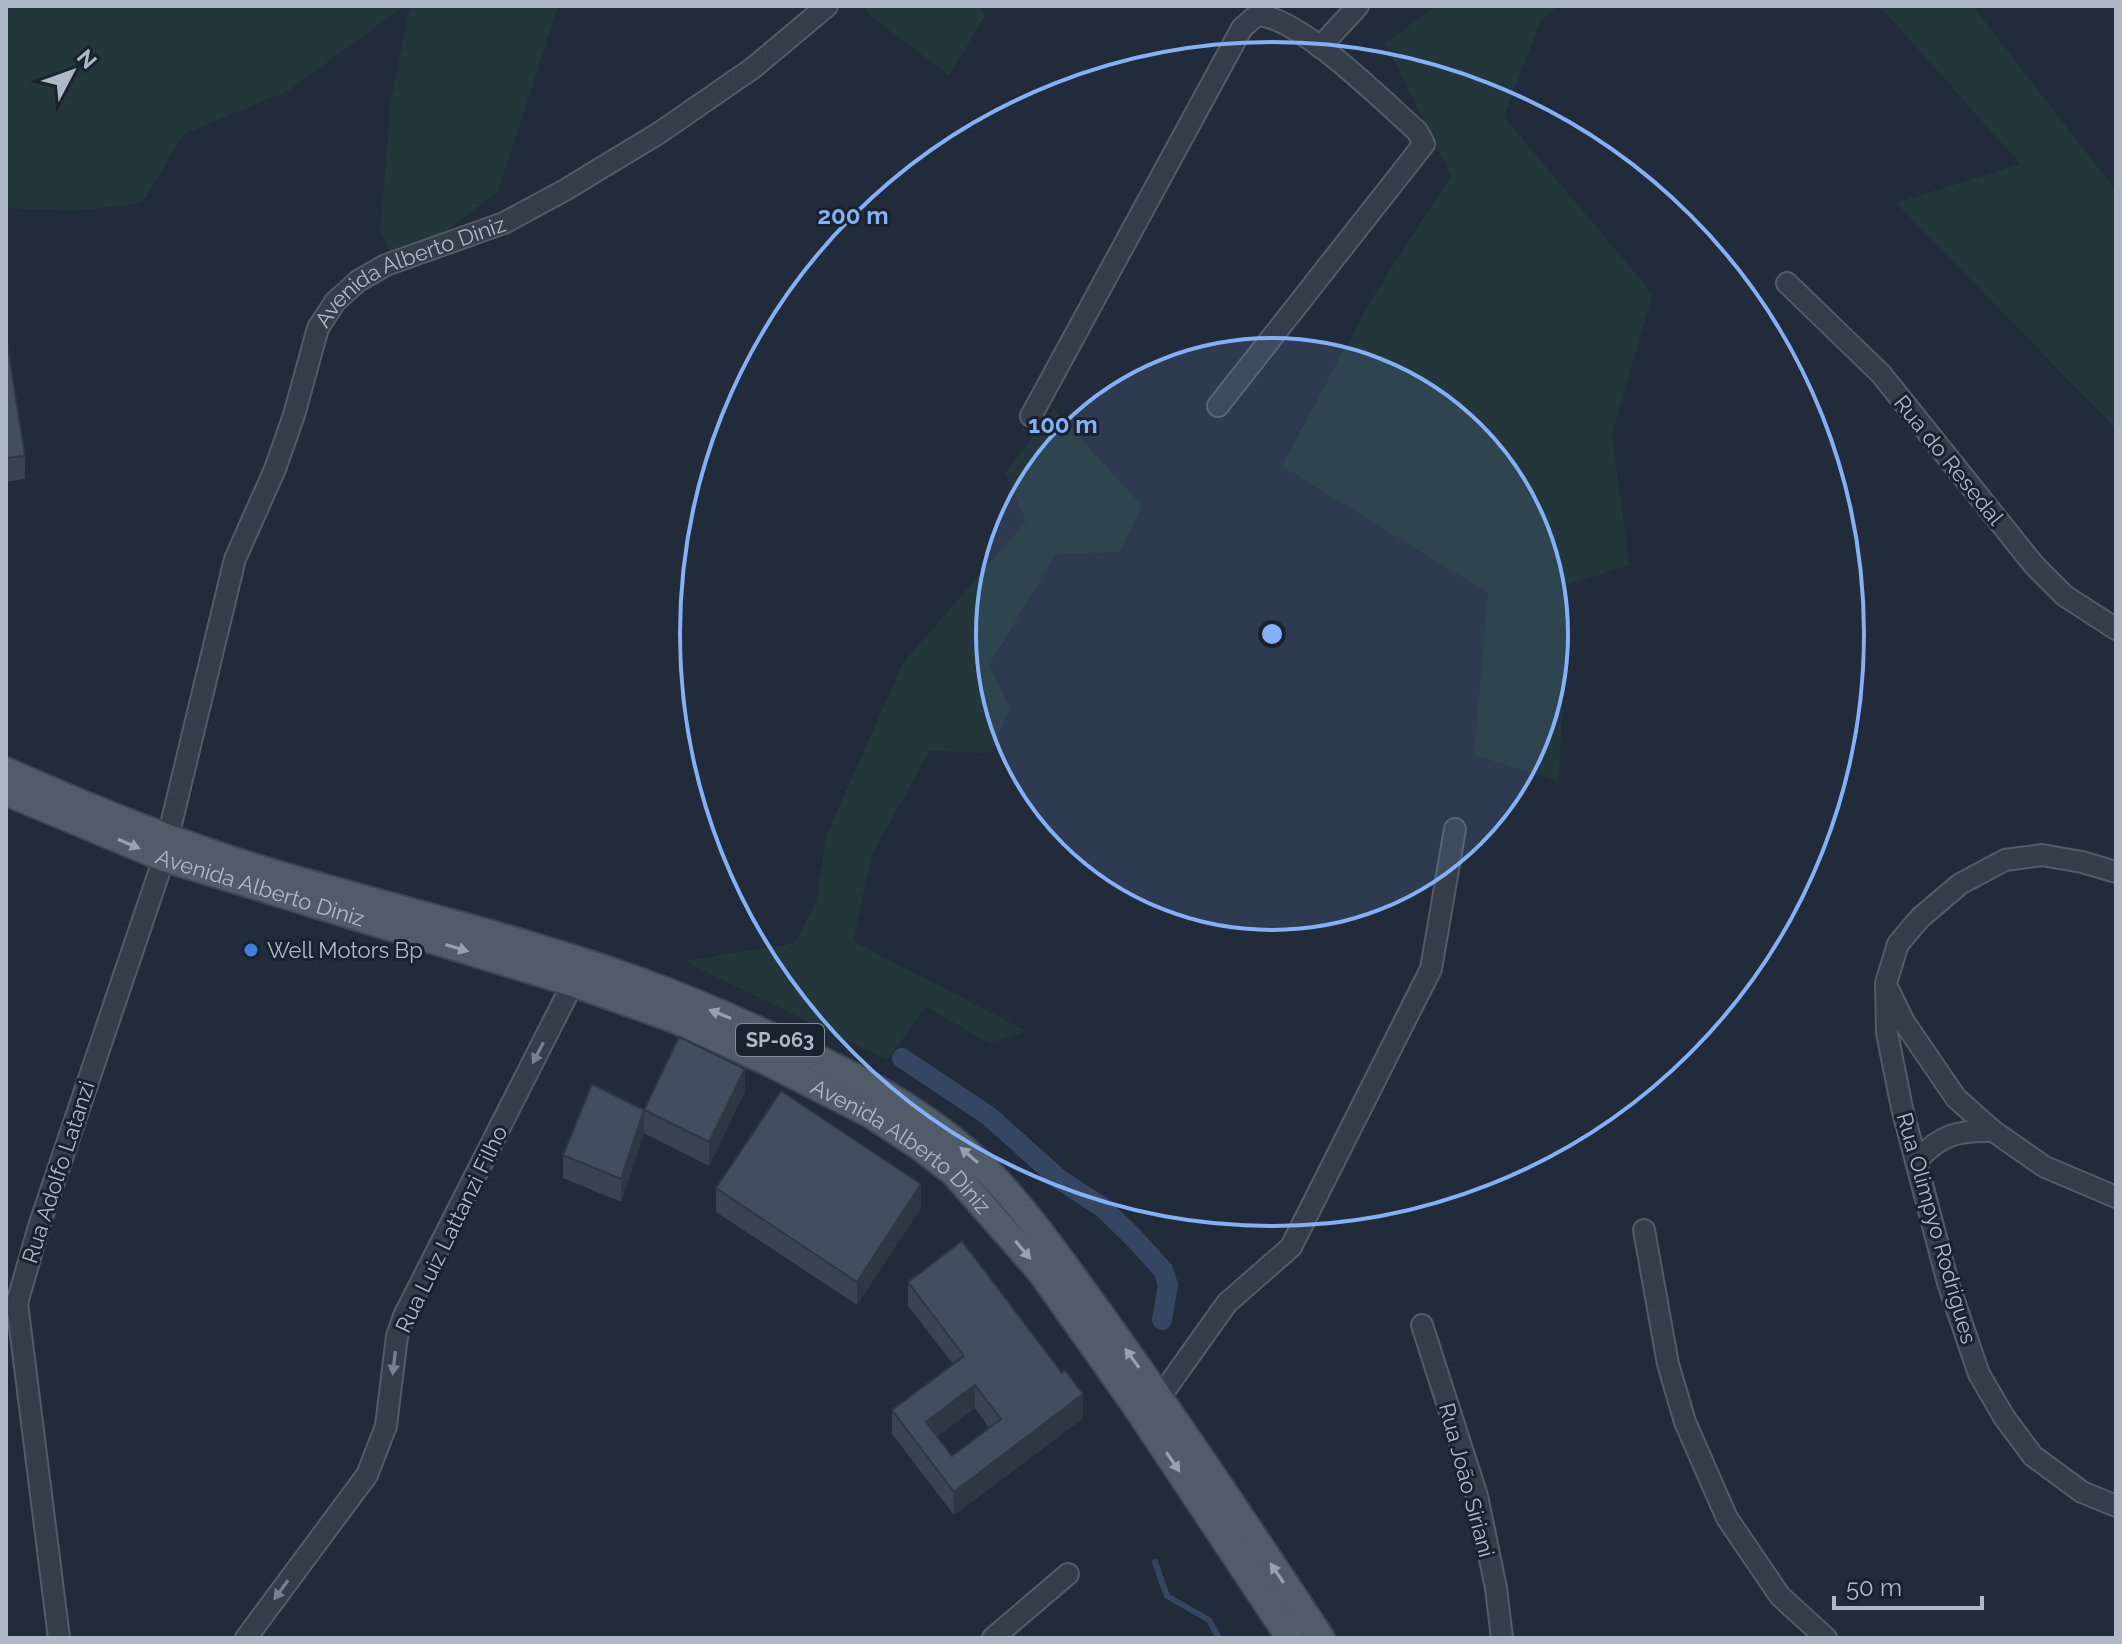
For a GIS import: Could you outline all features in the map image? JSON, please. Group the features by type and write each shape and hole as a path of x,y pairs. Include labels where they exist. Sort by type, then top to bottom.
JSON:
{"main road":[{"name":"Avenida Alberto Diniz","path":"6,771 166,847 279,875 538,948 640,981 739,1021 833,1065 894,1099 975,1159 1014,1202 1160,1397 1321,1638"},
{"name":"Avenida Alberto Diniz","path":"6,792 674,1019 870,1114 919,1146 954,1173 1040,1271 1133,1402 1290,1638"}],"street":[{"name":"Avenida Alberto Diniz","path":"166,847 235,559 275,469 294,415 318,328 335,302 358,281 386,265 504,223 632,150 753,68 827,6"},
{"path":"1320,47 1358,6"},
{"path":"1031,416 1242,28 1257,15 1279,20 1320,47 1417,131 1424,144 1218,406"},
{"name":"Rua do Resedal","path":"1787,283 1881,374 2034,565 2065,596 2116,629"},
{"path":"1160,1397 1227,1303 1291,1247 1431,969 1455,829"},
{"name":"Rua Adolfo Latanzi","path":"59,1638 17,1303 40,1223 166,847"},
{"name":"Rua Olimpyo Rodrigues","path":"2116,872 2042,855 2005,860 1960,884 1920,918 1898,944 1886,983 1887,1033 1916,1161 1948,1283 1979,1374 1997,1406 2033,1456 2082,1492 2116,1506"},
{"name":"Rua Luiz Lattanzi Filho","path":"246,1638 367,1475 386,1426 397,1336 404,1316 573,983"},
{"path":"1886,983 1904,1022 1956,1098 1993,1131 2045,1167 2116,1197"},
{"path":"1916,1161 1929,1147 1949,1135 1969,1130 1993,1131"},
{"path":"1644,1230 1668,1364 1685,1422 1727,1518 1780,1596 1826,1638"},
{"name":"Rua João Siriani","path":"1422,1325 1477,1496 1496,1588 1502,1638"},
{"path":"993,1638 1068,1574"}],"green space":[{"path":"6,6 404,6 288,91 184,134 142,203 75,211 6,208"},
{"path":"410,6 558,6 498,192 398,267 380,231 391,101"},
{"path":"865,6 979,6 986,15 949,75 870,16"},
{"path":"1436,6 1558,6 1541,20 1504,117 1653,294 1612,433 1629,565 1567,585 1559,781 1474,755 1488,593 1282,466 1369,303 1451,176 1385,43"},
{"path":"1868,6 1973,6 2116,191 2116,429 1896,203 2020,164 1884,11"},
{"path":"1054,409 1142,506 1120,552 1056,554 989,665 1010,708 990,753 930,751 872,854 853,941 1026,1031 989,1043 926,1007 887,1060 684,961 795,943 817,900 826,836 903,663 1026,521 1005,473"}],"building":[{"path":"6,335 25,456 6,458"},
{"path":"679,1037 745,1069 709,1142 644,1110"},
{"path":"592,1084 644,1110 621,1179 563,1155"},
{"path":"781,1091 921,1184 857,1282 716,1188"},
{"path":"962,1241 1062,1373 1065,1370 1083,1394 954,1492 892,1410 964,1356 908,1282","holes":["975,1385 1001,1419 952,1456 926,1422"]}],"waterway":[{"path":"902,1058 989,1116 1059,1179 1102,1207 1133,1237 1163,1270 1168,1285 1162,1320"},
{"path":"1155,1562 1167,1596 1209,1620 1219,1638"}],"place":[{"name":"Well Motors Bp","path":"251,950"}]}
